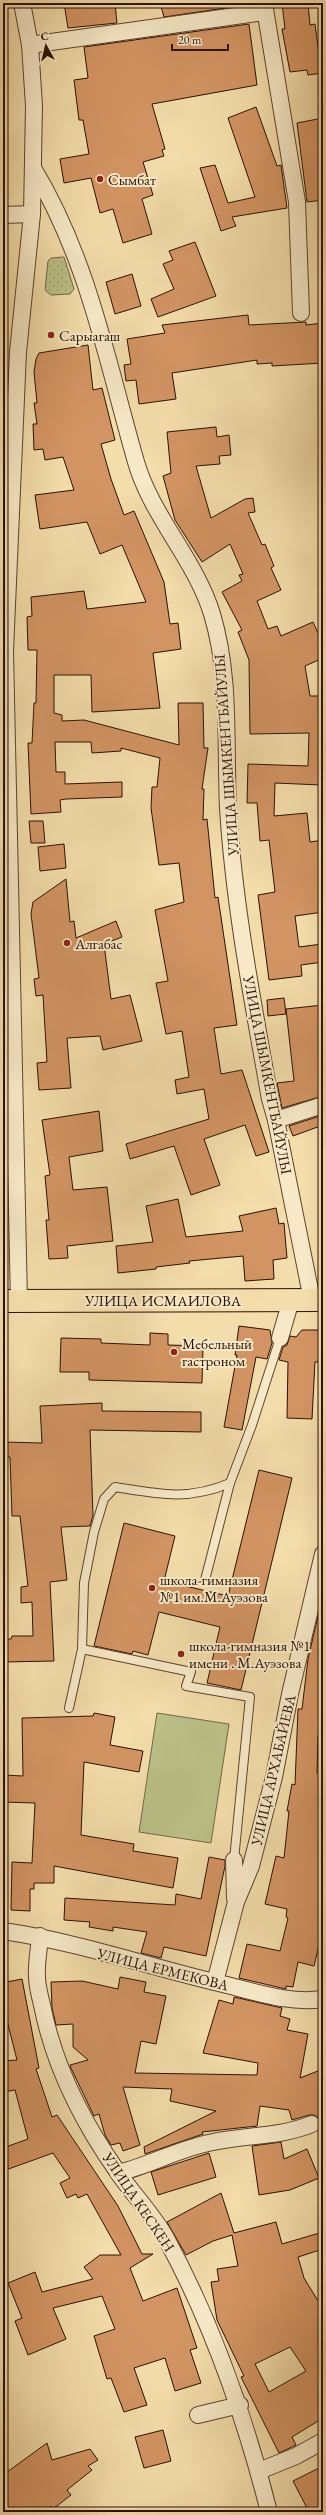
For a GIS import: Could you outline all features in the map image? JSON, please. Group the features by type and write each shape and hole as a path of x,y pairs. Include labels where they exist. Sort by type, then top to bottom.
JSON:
{"main road":[{"name":"УЛИЦА ИСМАИЛОВА","path":"11,1301 309,1300"}],"street":[{"path":"11,1301 4,651 18,352 32,214 34,106 30,45 22,3"},
{"path":"30,45 264,7 297,202 301,313"},
{"name":"УЛИЦА ШЫМКЕНТБАЙУЛЫ","path":"33,168 53,200 81,267 137,465 153,502 199,580 212,615 222,664 227,734 228,808 236,890 261,1049 276,1120 309,1300"},
{"path":"3,215 32,214"},
{"path":"276,1120 323,1105"},
{"path":"280,1338 309,1300"},
{"name":"УЛИЦА АРХАБАЙЕВА","path":"215,1982 236,1902 251,1866 274,1777 290,1694 323,1554"},
{"path":"234,1860 236,1902"},
{"name":"УЛИЦА ЕРМЕКОВА","path":"3,1930 40,1936 293,2001 323,1999"},
{"name":"УЛИЦА КЕСКЕН","path":"40,1936 37,1978 47,2031 84,2120 118,2173 150,2212 166,2238 194,2291 240,2405 269,2512"},
{"path":"118,2173 144,2167 177,2152 213,2142 278,2134 312,2124"},
{"path":"198,2415 240,2405"},
{"path":"259,2471 296,2456 323,2441"}],"lane":[{"path":"205,1580 230,1483 252,1425 280,1338"},
{"path":"69,1708 82,1649 84,1583 104,1498 115,1486 167,1496 196,1495 230,1483"},
{"path":"82,1649 191,1672 186,1686 250,1697 234,1860"}],"green space":[{"path":"64,257 74,289 70,294 51,295 45,290 48,261 51,258"},
{"path":"157,1713 229,1724 211,1843 139,1832"}],"building":[{"path":"64,3 115,3 117,23 68,28"},
{"path":"160,3 246,3 246,5 164,17"},
{"path":"282,3 308,3 310,25 315,24 323,73 308,75 307,70 290,72 282,29 285,29"},
{"path":"249,24 257,85 152,104 165,149 162,150 164,156 143,162 153,195 142,199 152,234 123,243 113,209 100,213 91,178 64,183 60,159 89,154 83,120 79,120 74,80 88,78 84,47"},
{"path":"256,107 277,166 281,165 287,208 232,217 236,226 221,231 200,168 215,165 228,203 255,197 228,118"},
{"path":"323,118 323,200 307,202 297,123"},
{"path":"195,242 216,296 158,317 151,299 174,289 163,264 173,260 169,251"},
{"path":"132,274 141,306 115,314 106,282"},
{"path":"248,315 249,325 306,322 306,325 323,323 323,363 272,366 272,363 257,364 257,360 172,373 176,399 139,404 136,380 126,381 124,365 131,364 127,339 165,333 162,325"},
{"path":"88,345 93,390 102,388 115,440 101,444 111,479 124,515 134,511 164,582 170,624 178,623 181,649 153,653 160,708 92,712 91,675 54,675 54,713 62,715 62,721 84,720 179,745 178,703 203,703 204,748 208,748 202,789 204,789 203,820 207,819 215,898 218,897 237,1025 214,1028 221,1074 242,1070 269,1152 256,1156 245,1125 204,1139 220,1185 191,1195 174,1146 130,1159 126,1144 209,1119 204,1089 177,1094 175,1080 189,1077 182,1031 166,1034 156,983 168,981 155,910 184,902 179,863 159,865 151,808 152,787 157,787 160,758 121,748 121,751 92,753 91,742 55,742 56,772 65,772 65,784 122,782 122,797 60,800 61,812 31,814 28,743 32,743 34,703 36,703 37,650 28,650 27,617 32,616 31,597 84,591 87,609 146,602 122,545 100,554 87,522 40,529 35,495 74,490 63,457 45,460 43,449 34,450 33,424 37,424 34,403 37,403 34,372 36,359 39,353"},
{"path":"216,427 217,437 229,435 231,455 219,456 220,464 196,466 211,518 245,499 253,498 255,512 248,513 262,545 265,544 274,566 271,568 281,590 257,601 268,629 277,626 281,636 313,622 318,633 323,631 323,658 305,666 310,696 323,696 321,785 275,783 274,816 307,813 310,842 323,840 323,912 295,916 299,947 322,944 323,962 301,965 302,976 269,980 258,895 275,892 269,840 260,841 257,803 247,803 248,764 308,766 309,733 250,734 249,660 238,632 242,630 222,592 242,581 239,575 243,574 230,544 202,562 175,520 163,476 171,473 167,432"},
{"path":"29,821 43,821 45,843 31,843"},
{"path":"64,844 66,868 40,871 38,847"},
{"path":"66,879 70,922 74,921 76,938 116,921 122,937 104,944 111,999 130,995 142,1041 103,1050 100,1036 67,1038 71,1088 39,1090 37,1063 47,1062 43,995 36,996 34,979 39,978 31,914 33,902"},
{"path":"284,998 286,1014 268,1016 267,1000"},
{"path":"323,1005 323,1096 282,1108 277,1083 294,1081 286,1009"},
{"path":"99,1111 103,1151 69,1157 73,1190 107,1187 113,1241 67,1246 68,1258 49,1259 46,1220 49,1220 45,1176 50,1175 42,1120"},
{"path":"323,1115 323,1125 293,1136 289,1126"},
{"path":"178,1199 186,1237 243,1231 239,1216 276,1208 279,1224 284,1223 287,1258 273,1260 274,1279 245,1281 243,1256 189,1261 190,1263 156,1267 156,1269 118,1273 116,1246 153,1242 146,1206"},
{"path":"239,1326 270,1330 272,1343 267,1359 256,1357 242,1430 224,1427 237,1355 235,1355"},
{"path":"302,1330 323,1330 323,1362 315,1362 312,1419 287,1418 288,1362 279,1360 283,1347 287,1345 290,1336 296,1337"},
{"path":"150,1333 168,1334 168,1345 203,1346 202,1383 89,1380 89,1372 60,1372 61,1338 101,1339 101,1343 150,1345"},
{"path":"102,1403 102,1411 201,1412 201,1432 90,1430 93,1515 90,1526 61,1527 67,1580 50,1582 54,1661 3,1662 3,1639 11,1639 12,1636 33,1636 32,1602 21,1603 21,1587 28,1586 20,1516 12,1516 10,1457 3,1457 3,1442 42,1443 40,1406"},
{"name":"школа-гимназия №1 им.М.Ауэзова","path":"259,1470 292,1478 241,1690 207,1683 220,1627 159,1612 148,1655 133,1651 132,1654 94,1646 124,1523 175,1536 164,1581 228,1596"},
{"path":"318,1616 323,1617 323,1734 318,1735 317,1773 323,1772 323,1928 314,1966 298,1962 293,1987 286,1986 286,1989 239,1978 247,1944 280,1951 288,1918 286,1917 287,1909 265,1904 276,1856 284,1858 289,1811 287,1811 292,1784 295,1785 298,1709 302,1709 308,1659"},
{"path":"94,1713 115,1717 110,1745 143,1751 139,1772 84,1762 81,1835 134,1844 133,1851 178,1858 173,1888 54,1866 54,1883 34,1883 34,1889 30,1889 30,1911 11,1910 12,1862 32,1863 35,1803 3,1802 3,1775 23,1776 22,1718 93,1716"},
{"path":"209,1857 225,1860 225,1866 206,1956 164,1947 161,1958 141,1953 147,1932 113,1927 113,1931 89,1927 90,1922 64,1920 65,1898 175,1905 176,1894 201,1899"},
{"path":"120,1977 146,1982 144,1992 166,1996 156,2044 141,2041 135,2073 257,2075 258,2063 203,2053 219,2000 233,2004 234,1997 282,2008 280,2016 290,2019 287,2030 308,2034 300,2078 323,2069 323,2118 320,2119 314,2115 309,2115 292,2120 289,2110 260,2106 257,2126 202,2132 203,2134 145,2154 144,2147 216,2111 170,2101 172,2089 123,2087 140,2145 123,2151 120,2143 111,2145 105,2135 99,2114 94,2116 71,2068 70,2065 88,2060 73,2047 73,2024 56,2025 52,2008 51,1982 82,1981 118,1989"},
{"path":"22,1979 39,2068 36,2069 52,2117 57,2115 118,2206 142,2254 153,2254 130,2268 143,2301 177,2288 197,2348 190,2350 201,2383 175,2391 165,2358 134,2368 147,2405 124,2412 111,2378 107,2379 94,2336 115,2329 102,2296 53,2308 66,2339 28,2355 15,2321 22,2318 8,2283 35,2272 42,2292 93,2279 84,2267 100,2255 121,2255 87,2194 78,2198 76,2194 67,2198 60,2183 70,2178 53,2153 3,2171 3,2148 28,2139 15,2090 3,2092 3,2061 17,2060 3,2005 3,1989 8,1988 7,1982"},
{"path":"281,2142 284,2159 307,2149 319,2178 290,2190 259,2195 252,2146"},
{"path":"209,2153 216,2177 158,2195 151,2172"},
{"path":"221,2193 234,2233 276,2222 282,2244 323,2232 323,2249 298,2257 304,2278 323,2309 323,2418 292,2437 296,2445 279,2453 241,2377 244,2376 217,2320 211,2282 219,2281 217,2269 238,2266 232,2235 213,2241 186,2255 167,2222","holes":["290,2347 306,2371 269,2392 255,2364"]},
{"path":"163,2430 171,2461 144,2468 135,2437"},
{"path":"47,2443 52,2460 90,2449 98,2460 88,2466 92,2470 67,2490 71,2495 53,2509 51,2506 44,2512 3,2512 3,2475"},
{"path":"323,2466 323,2512 309,2512 293,2481"}],"place":[{"name":"Сымбат","path":"100,179"},
{"name":"Сарыагаш","path":"51,335"},
{"name":"Алгабас","path":"67,943"},
{"name":"Мебельный гастроном","path":"174,1352"},
{"name":"школа-гимназия №1 им.М.Ауэзова","path":"152,1588"},
{"name":"школа-гимназия №1 имени . М.Ауэзова","path":"181,1654"}]}
